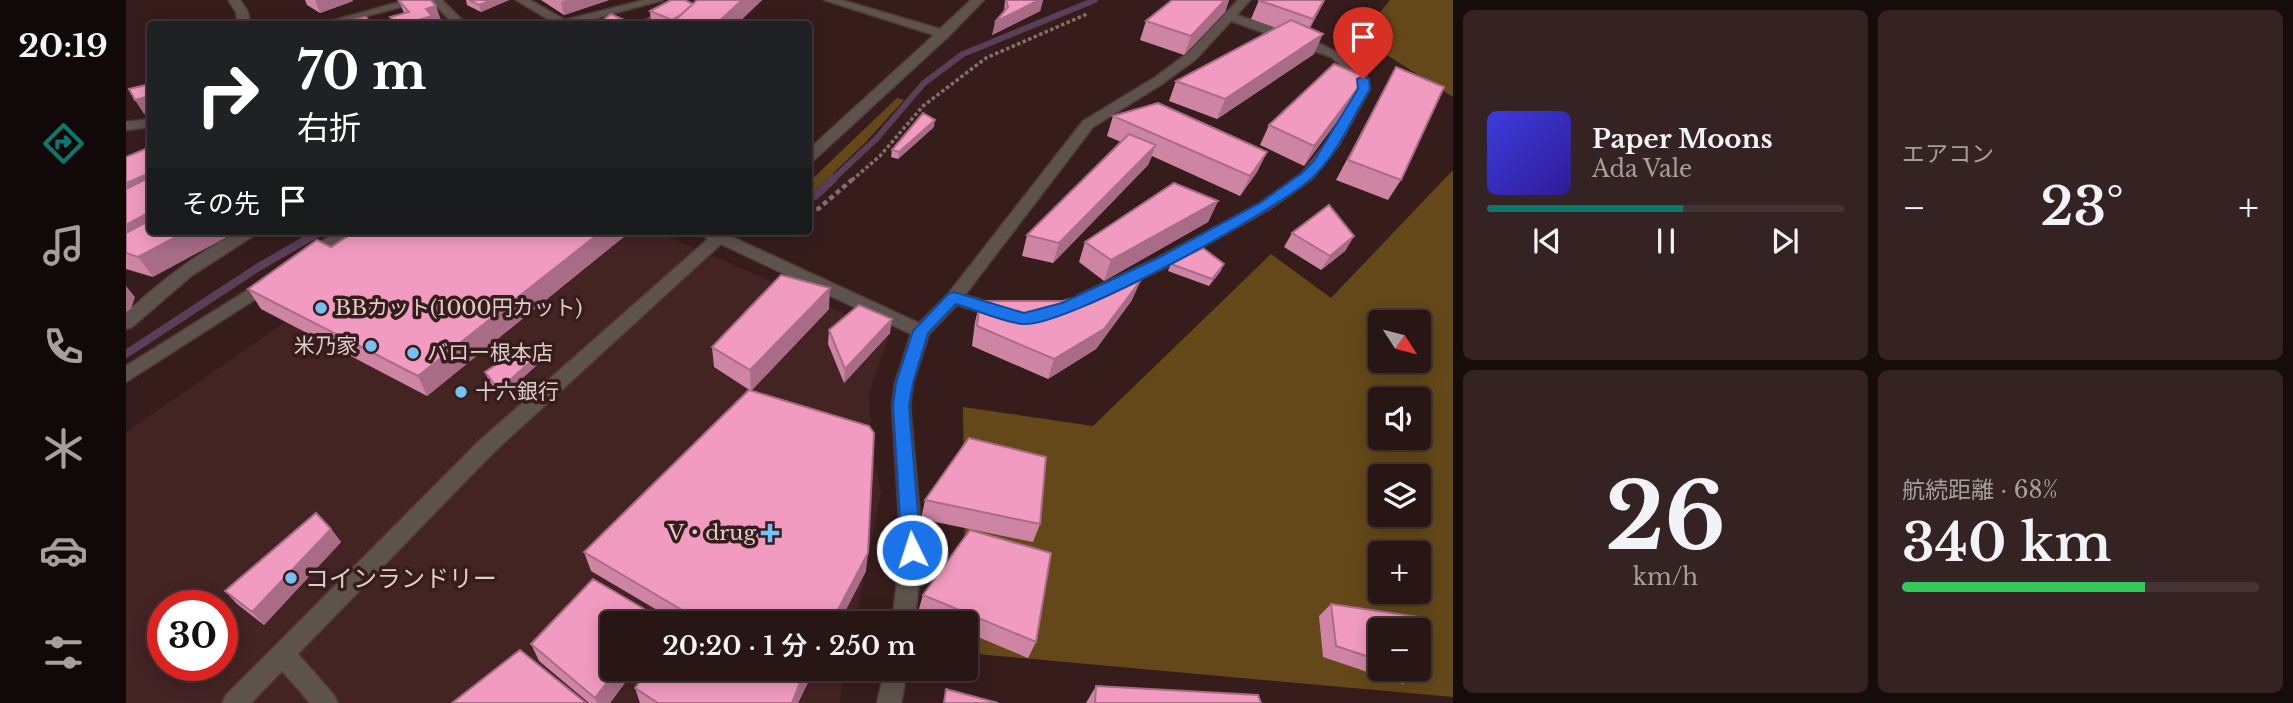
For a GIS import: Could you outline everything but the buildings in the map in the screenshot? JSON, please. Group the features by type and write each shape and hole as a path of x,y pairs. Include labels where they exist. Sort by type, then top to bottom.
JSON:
{"street":[{"path":"234,0 242,12 244,21"},
{"path":"334,21 378,5 421,0"},
{"path":"436,0 457,21"},
{"path":"522,0 558,21"},
{"path":"575,21 657,0"},
{"path":"830,0 944,34"},
{"path":"812,154 978,0"},
{"path":"904,611 912,550 901,406 904,383 921,331 954,298 1088,124 1158,81 1192,56 1244,0"},
{"path":"1067,307 1188,248 1265,206 1296,184 1319,163 1332,145 1364,89 1363,79 1335,54 1229,16"},
{"path":"126,126 147,123"},
{"path":"126,323 170,281 224,244 244,235"},
{"path":"126,375 343,235"},
{"path":"234,703 486,447 715,235"},
{"path":"721,235 921,331"},
{"path":"954,298 1012,315"},
{"path":"282,654 327,703"},
{"path":"889,703 894,681"}],"path":[{"path":"812,210 818,209 880,156 922,106 986,58 1087,14"}],"shaded area":[{"path":"1390,0 1453,0 1453,97 1360,38"},
{"path":"897,98 904,100 864,144 812,192 812,179"},
{"path":"1453,170 1453,697 978,654 978,611 965,611 963,407 1093,426 1271,254 1331,298"},
{"path":"411,235 664,235 890,333 869,393 872,452 881,492 857,611 600,611 600,681 844,681 839,703 126,703 126,432"}],"waterway":[{"path":"832,180 876,139 924,83 963,54 1095,0"},
{"path":"647,21 659,14"},
{"path":"812,197 834,178"},
{"path":"126,354 257,268 314,235"}],"place":[{"name":"BBカット(1000円カット)","path":"321,308"},
{"name":"米乃家","path":"371,346"},
{"name":"バロー根本店","path":"413,353"},
{"name":"十六銀行","path":"461,392"},
{"name":"V・drug","path":"770,533"},
{"name":"コインランドリー","path":"291,578"}],"route":[{"path":"912,550 901,406 904,383 921,331 954,298 1024,319 1067,307 1163,262 1265,206 1307,176 1319,163 1364,89 1363,79"}]}
